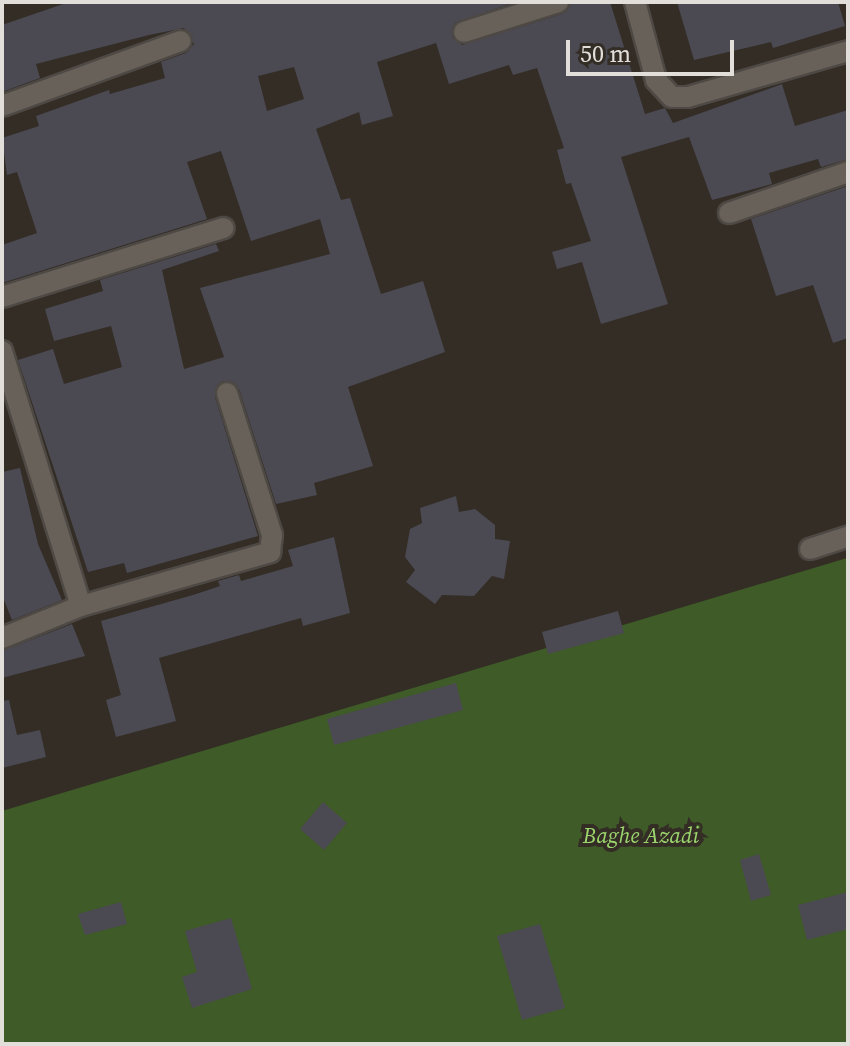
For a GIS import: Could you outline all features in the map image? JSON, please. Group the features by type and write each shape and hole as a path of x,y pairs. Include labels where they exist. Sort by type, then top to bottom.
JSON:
{"street":[{"path":"464,32 558,2"},
{"path":"635,2 656,80 672,97 688,97 848,51"},
{"path":"2,106 181,41"},
{"path":"729,213 848,172"},
{"path":"2,297 223,228"},
{"path":"2,351 81,606"},
{"path":"2,638 81,606 270,552 272,535 227,393"},
{"path":"810,549 848,537"}],"green space":[{"name":"Baghe Azadi","path":"847,558 848,1044 2,1044 2,811"}],"building":[{"path":"69,2 515,2 455,23 452,37 462,45 562,14 571,2 610,2 645,114 665,108 673,123 782,84 795,126 848,110 848,159 821,167 818,159 769,173 772,184 712,200 689,137 621,157 668,304 601,324 582,262 557,269 552,252 591,241 571,183 566,184 557,150 564,148 537,68 513,75 509,65 449,84 436,43 377,62 393,116 362,125 359,112 316,129 341,200 350,198 381,294 423,281 445,352 348,387 373,466 314,483 317,495 276,504 239,389 222,381 215,397 258,536 127,573 124,563 88,572 18,360 53,349 64,384 122,367 111,326 54,341 45,309 103,291 100,280 216,244 219,251 162,270 184,369 224,357 200,288 330,254 320,219 251,241 221,151 187,162 207,219 2,283 2,245 37,233 17,172 7,175 2,138 39,126 36,116 109,90 110,94 165,78 161,62 186,53 194,44 184,28 149,35 36,64 40,78 2,92 2,25","holes":["294,67 304,99 267,111 258,76"]},
{"path":"677,2 838,2 845,26 773,48 771,42 694,60"},
{"path":"848,186 848,338 833,343 813,285 776,296 751,219"},
{"path":"20,468 38,544 62,600 12,620 2,595 2,472"},
{"path":"456,496 459,512 475,509 495,525 495,539 510,541 504,579 492,576 474,596 442,595 435,604 406,582 415,570 405,557 410,529 422,523 420,508"},
{"path":"334,537 350,613 303,626 301,618 159,658 176,721 116,737 106,700 121,695 101,621 220,586 218,581 239,575 241,581 293,566 288,550"},
{"path":"618,611 624,633 548,654 542,632"},
{"path":"72,624 85,656 2,678 2,651"},
{"path":"456,683 463,710 334,745 327,719"},
{"path":"9,700 17,735 40,730 46,757 2,768 2,701"},
{"path":"323,802 347,823 324,850 300,829"},
{"path":"759,854 771,895 751,901 740,860"},
{"path":"848,892 848,929 807,940 798,905"},
{"path":"121,902 127,924 85,935 78,914"},
{"path":"231,918 252,989 192,1008 182,977 197,972 185,931"},
{"path":"540,924 565,1008 522,1020 497,936"}]}
